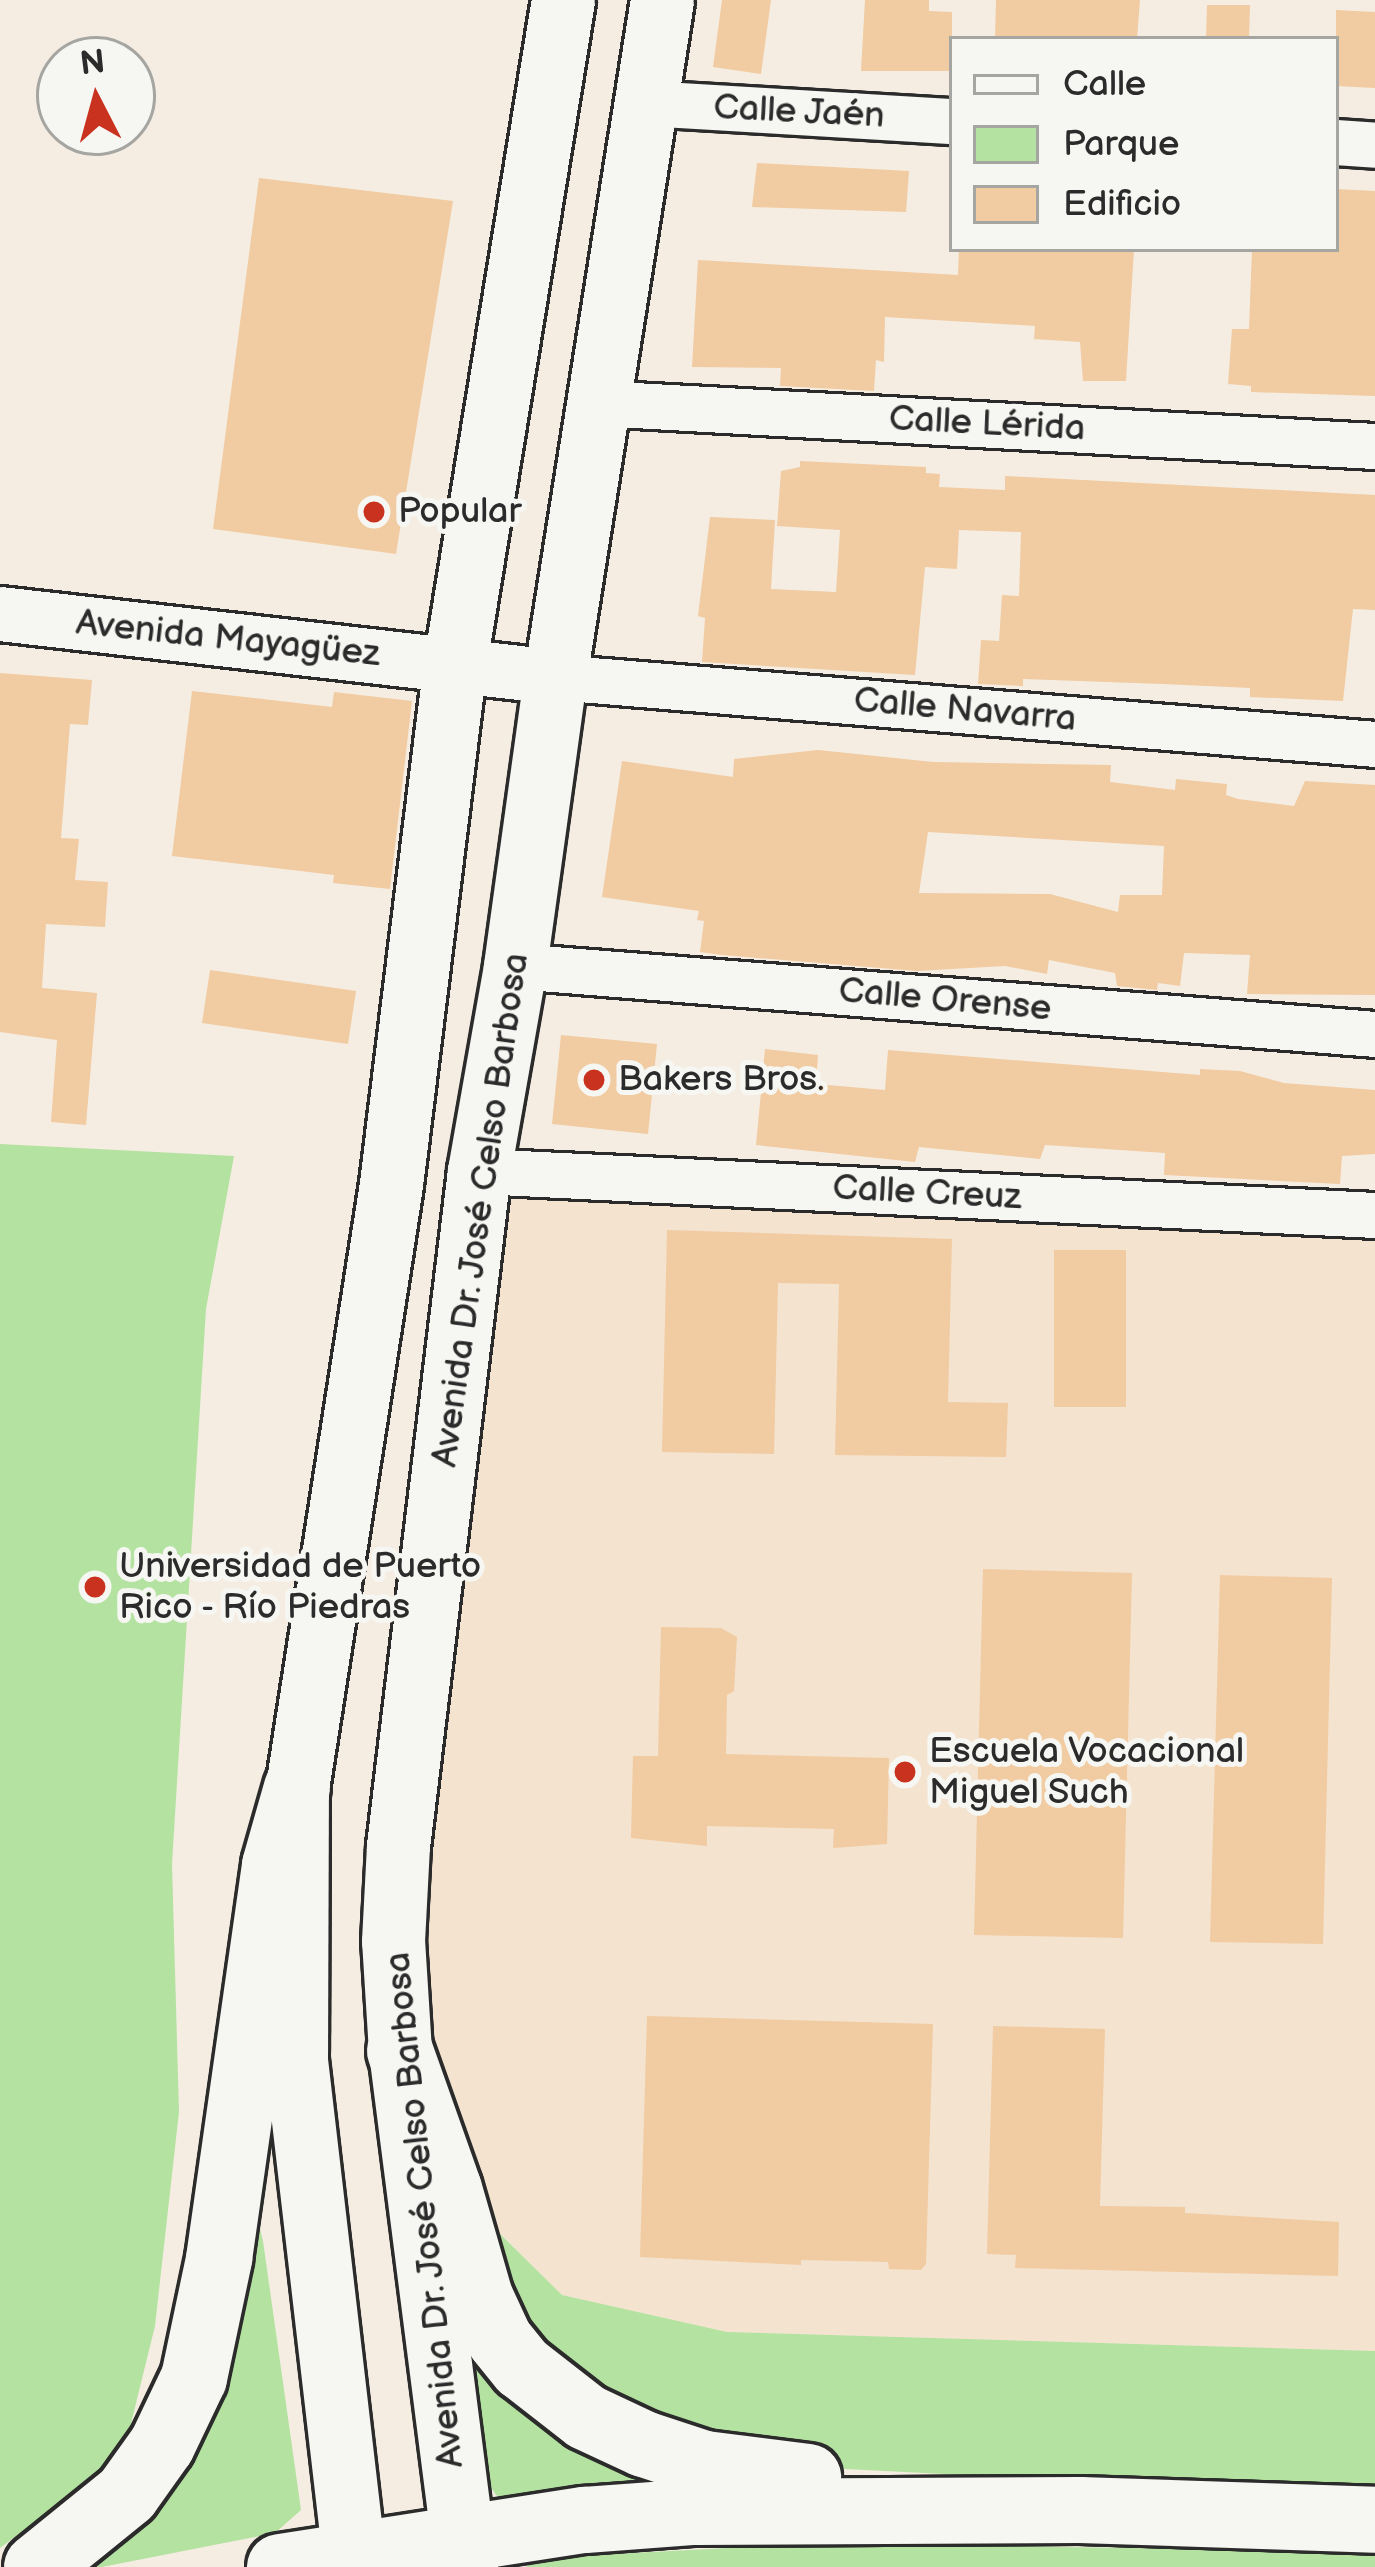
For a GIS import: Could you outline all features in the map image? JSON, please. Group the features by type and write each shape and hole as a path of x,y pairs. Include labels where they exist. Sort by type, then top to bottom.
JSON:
{"highway":[{"path":"38,2567 127,2494 162,2445 194,2378 218,2259 275,1865 298,1788"},
{"path":"400,2050 449,2189 479,2297 500,2340 556,2397 644,2444 705,2464 1080,2510"},
{"path":"280,2567 464,2553 695,2512 1080,2510 1375,2520"}],"main road":[{"path":"354,2561 296,2060 298,1788 384,1232 455,663 562,0"},
{"name":"Avenida Dr. José Celso Barbosa","path":"464,2553 400,2050 393,1941 398,1846 479,1171 515,966 555,677 662,0"}],"street":[{"name":"Calle Jaén","path":"647,104 949,121"},
{"path":"1339,142 1375,145"},
{"name":"Calle Lérida","path":"598,403 1375,446"},
{"name":"Avenida Mayagüez","path":"0,614 555,677"},
{"name":"Calle Navarra","path":"555,677 1375,743"},
{"name":"Calle Orense","path":"515,966 1375,1034"},
{"name":"Calle Creuz","path":"479,1171 1375,1215"}],"shaded area":[{"name":"Escuela Vocacional Miguel Such","path":"497,1197 1375,1239 1375,2351 727,2332 562,2295 481,2214 429,2056 421,1879"}],"green space":[{"name":"Universidad de Puerto Rico - Río Piedras","path":"0,1144 234,1156 206,1309 172,1864 179,2112 155,2326 123,2456 0,2548"},
{"path":"251,2194 263,2241 301,2510 275,2533 102,2567 67,2567"},
{"path":"481,2215 562,2295 727,2332 1375,2351 1375,2496 746,2464 532,2365"},
{"path":"465,2331 632,2459 661,2487 507,2501 496,2495 487,2481"},
{"path":"822,2543 1375,2552 1375,2567 526,2567 538,2558"}],"building":[{"path":"722,0 771,0 761,74 713,67"},
{"path":"865,0 929,0 929,11 952,12 949,71 861,71"},
{"path":"996,0 1140,0 1137,36 995,36"},
{"path":"1207,5 1250,5 1249,36 1206,36"},
{"path":"1336,10 1375,12 1375,88 1339,86"},
{"path":"757,163 909,171 906,212 752,207"},
{"path":"259,178 453,201 396,554 213,529"},
{"path":"1339,189 1375,191 1375,396 1251,392 1251,386 1228,384 1232,329 1249,329 1252,252 1339,252"},
{"path":"959,252 1134,252 1126,381 1083,381 1080,342 1034,339 1035,326 885,317 884,362 876,360 874,391 780,386 781,368 692,367 698,260 958,275"},
{"path":"800,461 926,467 926,473 940,474 939,487 1005,490 1005,476 1375,495 1375,610 1353,609 1343,701 1250,697 1250,688 1023,679 1023,686 978,684 981,640 999,641 1002,595 1019,596 1021,532 959,530 957,569 925,567 915,675 702,662 705,618 698,616 710,517 775,520 771,589 836,592 840,530 777,526 781,471 800,467"},
{"path":"0,673 92,680 88,725 70,724 61,838 79,839 75,880 108,882 105,927 46,924 42,988 97,993 86,1125 51,1122 57,1040 0,1032"},
{"path":"192,691 332,707 334,692 412,701 390,889 333,883 334,875 172,856"},
{"path":"818,750 933,762 1111,765 1110,782 1175,790 1176,779 1227,784 1226,795 1238,799 1294,806 1305,781 1375,785 1375,995 1247,994 1250,955 1184,953 1180,986 1158,983 1157,990 1117,986 1115,973 1049,960 1047,974 1005,966 917,971 700,952 704,921 697,920 699,911 602,897 622,761 733,777 734,759","holes":["928,832 1164,846 1162,895 1120,895 1118,912 1050,894 919,893"]},
{"path":"210,970 356,991 348,1044 202,1023"},
{"name":"Bakers Bros.","path":"561,1035 657,1044 648,1134 552,1124"},
{"path":"765,1049 818,1055 816,1084 885,1090 888,1050 1200,1075 1200,1069 1240,1071 1284,1083 1375,1090 1375,1154 1342,1156 1340,1184 1164,1175 1165,1153 1045,1145 1040,1159 919,1147 915,1162 756,1145"},
{"path":"667,1230 952,1239 948,1402 1008,1403 1006,1457 835,1455 839,1284 778,1283 774,1454 662,1452"},
{"path":"1054,1250 1126,1250 1126,1407 1054,1407"},
{"path":"983,1569 1132,1573 1123,1938 974,1935"},
{"path":"1220,1575 1332,1578 1323,1944 1210,1942"},
{"path":"661,1627 721,1628 737,1637 734,1691 727,1695 726,1754 889,1758 887,1844 833,1848 834,1829 707,1826 707,1846 631,1838 633,1756 658,1756"},
{"path":"647,2016 933,2024 926,2264 921,2270 889,2269 888,2262 801,2260 801,2265 640,2257"},
{"path":"993,2026 1105,2029 1100,2206 1185,2207 1185,2213 1339,2222 1338,2276 1015,2268 1016,2255 987,2254"}],"place":[{"name":"Popular","path":"374,512"},
{"name":"Bakers Bros.","path":"594,1080"},
{"name":"Universidad de Puerto Rico - Río Piedras","path":"95,1587"},
{"name":"Escuela Vocacional Miguel Such","path":"905,1772"}]}
